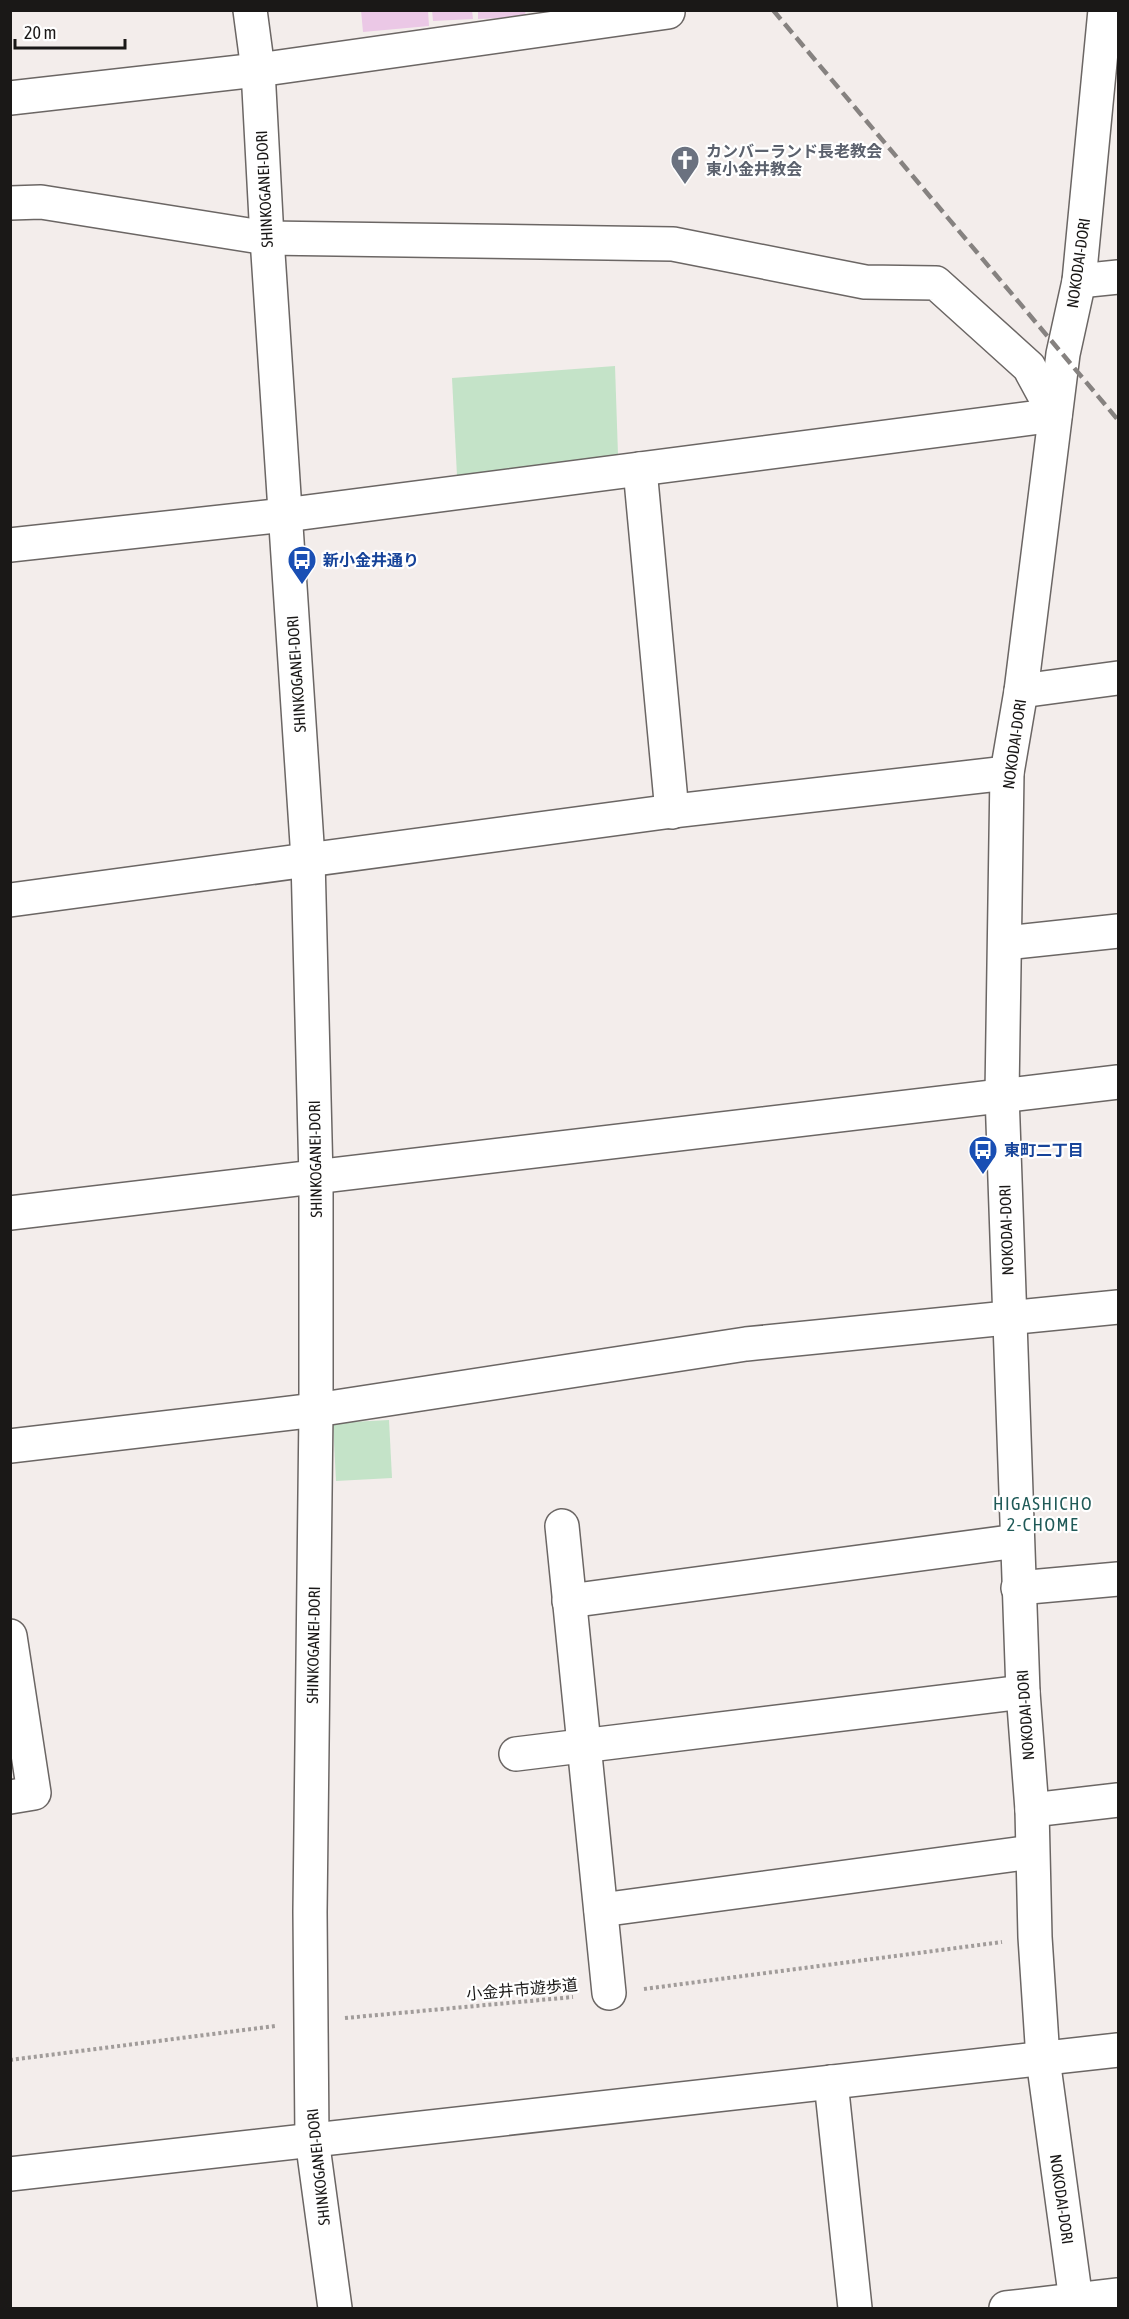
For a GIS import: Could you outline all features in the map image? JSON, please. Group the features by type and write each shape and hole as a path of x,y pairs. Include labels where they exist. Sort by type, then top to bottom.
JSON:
{"street":[{"name":"SHINKOGANEI-DORI","path":"250,10 258,70 308,859 316,1178 310,2021 312,2139 335,2308"},
{"name":"NOKODAI-DORI","path":"1076,2304 1043,2059 1035,1937 1032,1810 1018,1588 1002,1094 1007,773 1021,691 1063,354 1079,281 1105,10"},
{"path":"10,98 258,70 668,12"},
{"path":"10,203 41,202 267,238 673,244 865,282 936,283 1029,367 1055,415 285,515 10,545"},
{"path":"1079,281 1119,277"},
{"path":"640,469 672,812"},
{"path":"1021,691 1119,678"},
{"path":"10,900 672,812 1007,773"},
{"path":"1005,943 1119,931"},
{"path":"10,1213 1002,1094 1119,1082"},
{"path":"10,1446 316,1410 746,1344 1119,1307"},
{"path":"562,1526 609,1993"},
{"path":"569,1601 1017,1541"},
{"path":"1018,1588 1119,1579"},
{"path":"10,1636 34,1793 10,1797"},
{"path":"516,1754 1023,1692"},
{"path":"1032,1810 1119,1800"},
{"path":"601,1910 1032,1852"},
{"path":"10,2174 1119,2050"},
{"path":"831,2082 855,2308"},
{"path":"1005,2308 1076,2304 1119,2295"}],"path":[{"name":"小金井市遊歩道","path":"10,2060 310,2021 609,1993 1035,1937"}],"green space":[{"path":"615,366 618,455 457,476 452,378"},
{"path":"389,1420 392,1478 336,1481 333,1423"}],"building":[{"path":"361,10 428,10 429,26 363,32"},
{"path":"432,10 472,10 473,19 433,21"},
{"path":"478,10 525,10 526,17 478,19"}],"railway":[{"path":"773,10 1118,420"}],"place":[{"name":"カンバーランド長老教会 東小金井教会","path":"685,186"},
{"name":"新小金井通り","path":"302,586"},
{"name":"東町二丁目","path":"983,1176"}],"district":[{"name":"HIGASHICHO 2-CHOME","path":"1043,1514"}]}
